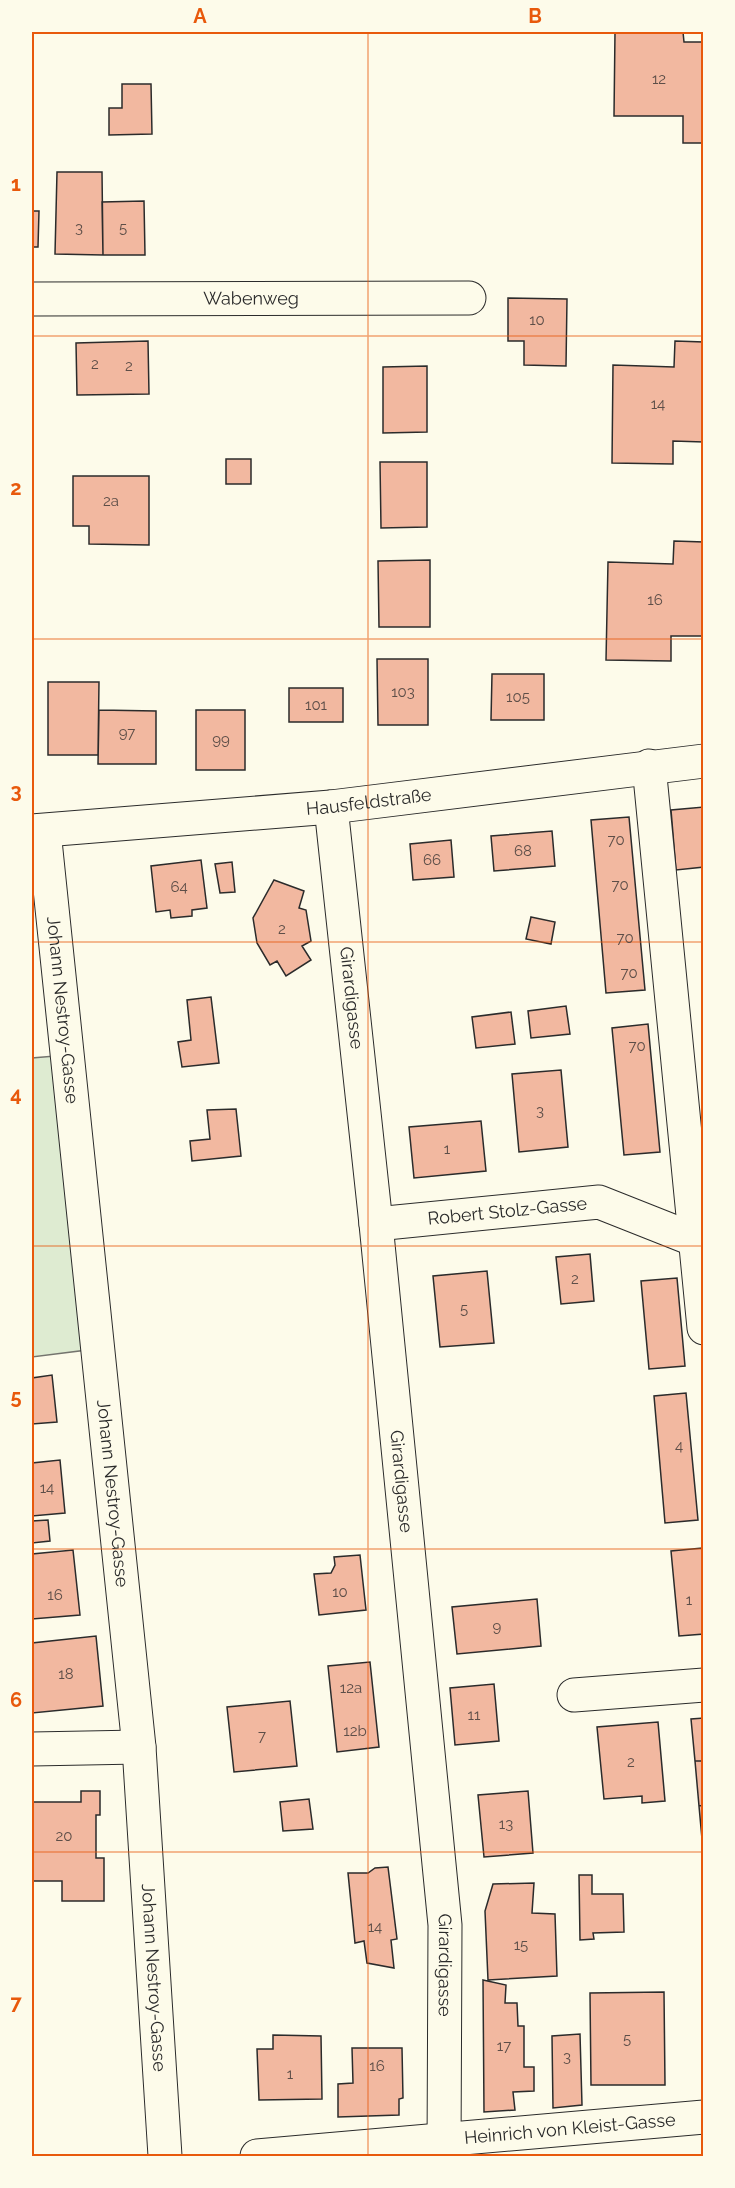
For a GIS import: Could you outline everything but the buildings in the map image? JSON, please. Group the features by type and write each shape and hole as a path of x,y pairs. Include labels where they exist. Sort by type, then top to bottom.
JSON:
{"street":[{"name":"Wabenweg","path":"32,299 469,298"},
{"name":"Hausfeldstraße","path":"38,831 331,807 704,761"},
{"path":"649,766 699,1239 704,1328"},
{"name":"Girardigasse","path":"331,807 376,1224 445,1925 444,2149"},
{"name":"Johann Nestroy-Gasse","path":"38,831 139,1747 165,2157"},
{"name":"Robert Stolz-Gasse","path":"376,1224 599,1202 699,1239"},
{"path":"574,1695 704,1685"},
{"path":"32,1749 139,1747"},
{"name":"Heinrich von Kleist-Gasse","path":"257,2157 444,2149 704,2117"}],"green space":[{"path":"55,1056 87,1350 32,1357 32,1058"}]}
